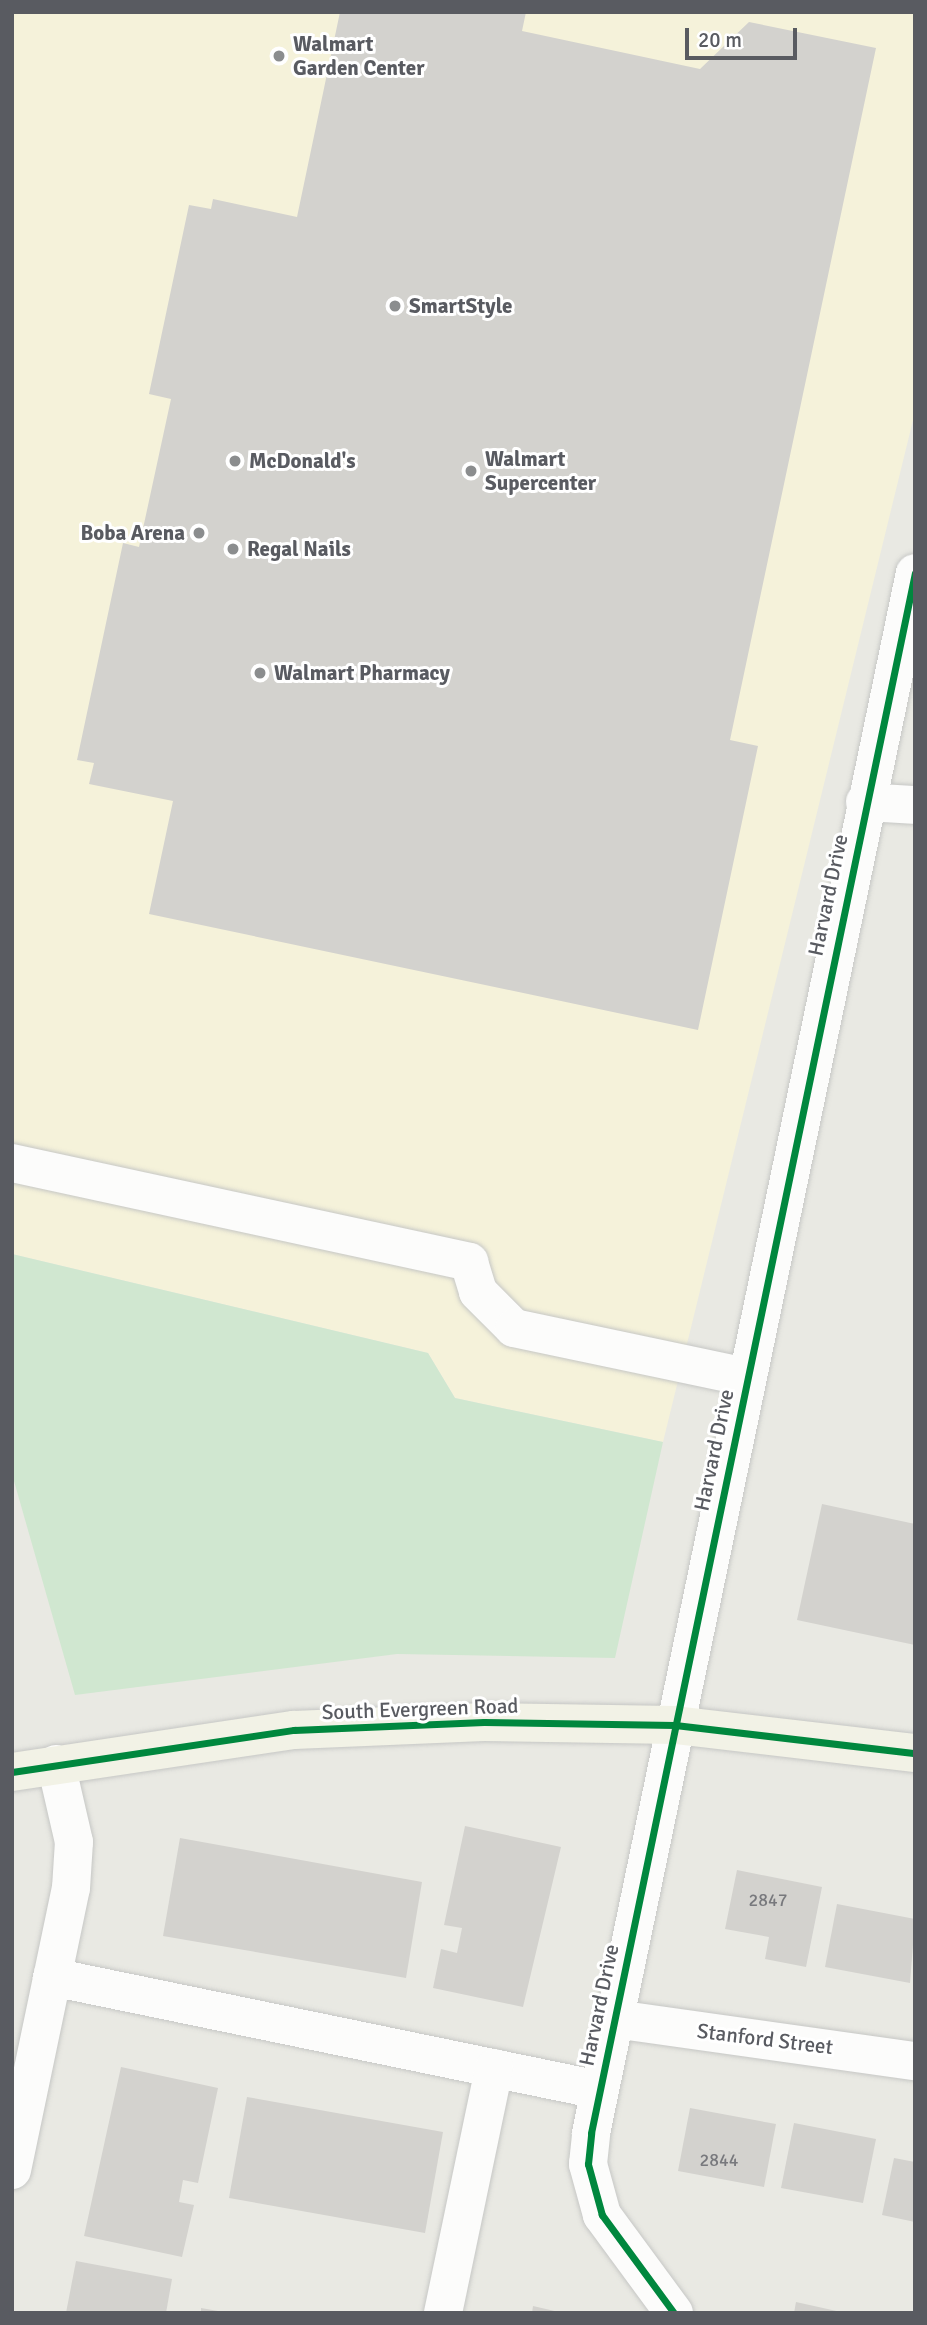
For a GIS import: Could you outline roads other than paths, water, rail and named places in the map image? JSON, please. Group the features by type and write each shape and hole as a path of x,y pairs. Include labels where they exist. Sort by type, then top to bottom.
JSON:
{"main road":[{"name":"South Evergreen Road","path":"12,1772 294,1730 484,1722 675,1726 915,1753"}],"street":[{"name":"Harvard Drive","path":"674,2313 620,2244 592,2191 588,2164 599,2090 865,802 915,573"},
{"path":"865,802 915,805"},
{"path":"12,1163 469,1262 478,1292 514,1328 747,1377"},
{"path":"12,2171 52,1976 74,1842 56,1764"},
{"path":"52,1976 599,2090"},
{"name":"Stanford Street","path":"615,2019 915,2061"},
{"path":"443,2313 494,2068"}],"place":[{"name":"Walmart Garden Center","path":"279,56"},
{"name":"SmartStyle","path":"395,306"},
{"name":"McDonald's","path":"235,461"},
{"name":"Walmart Supercenter","path":"471,471"},
{"name":"Boba Arena","path":"199,533"},
{"name":"Regal Nails","path":"233,549"},
{"name":"Walmart Pharmacy","path":"260,673"}]}
